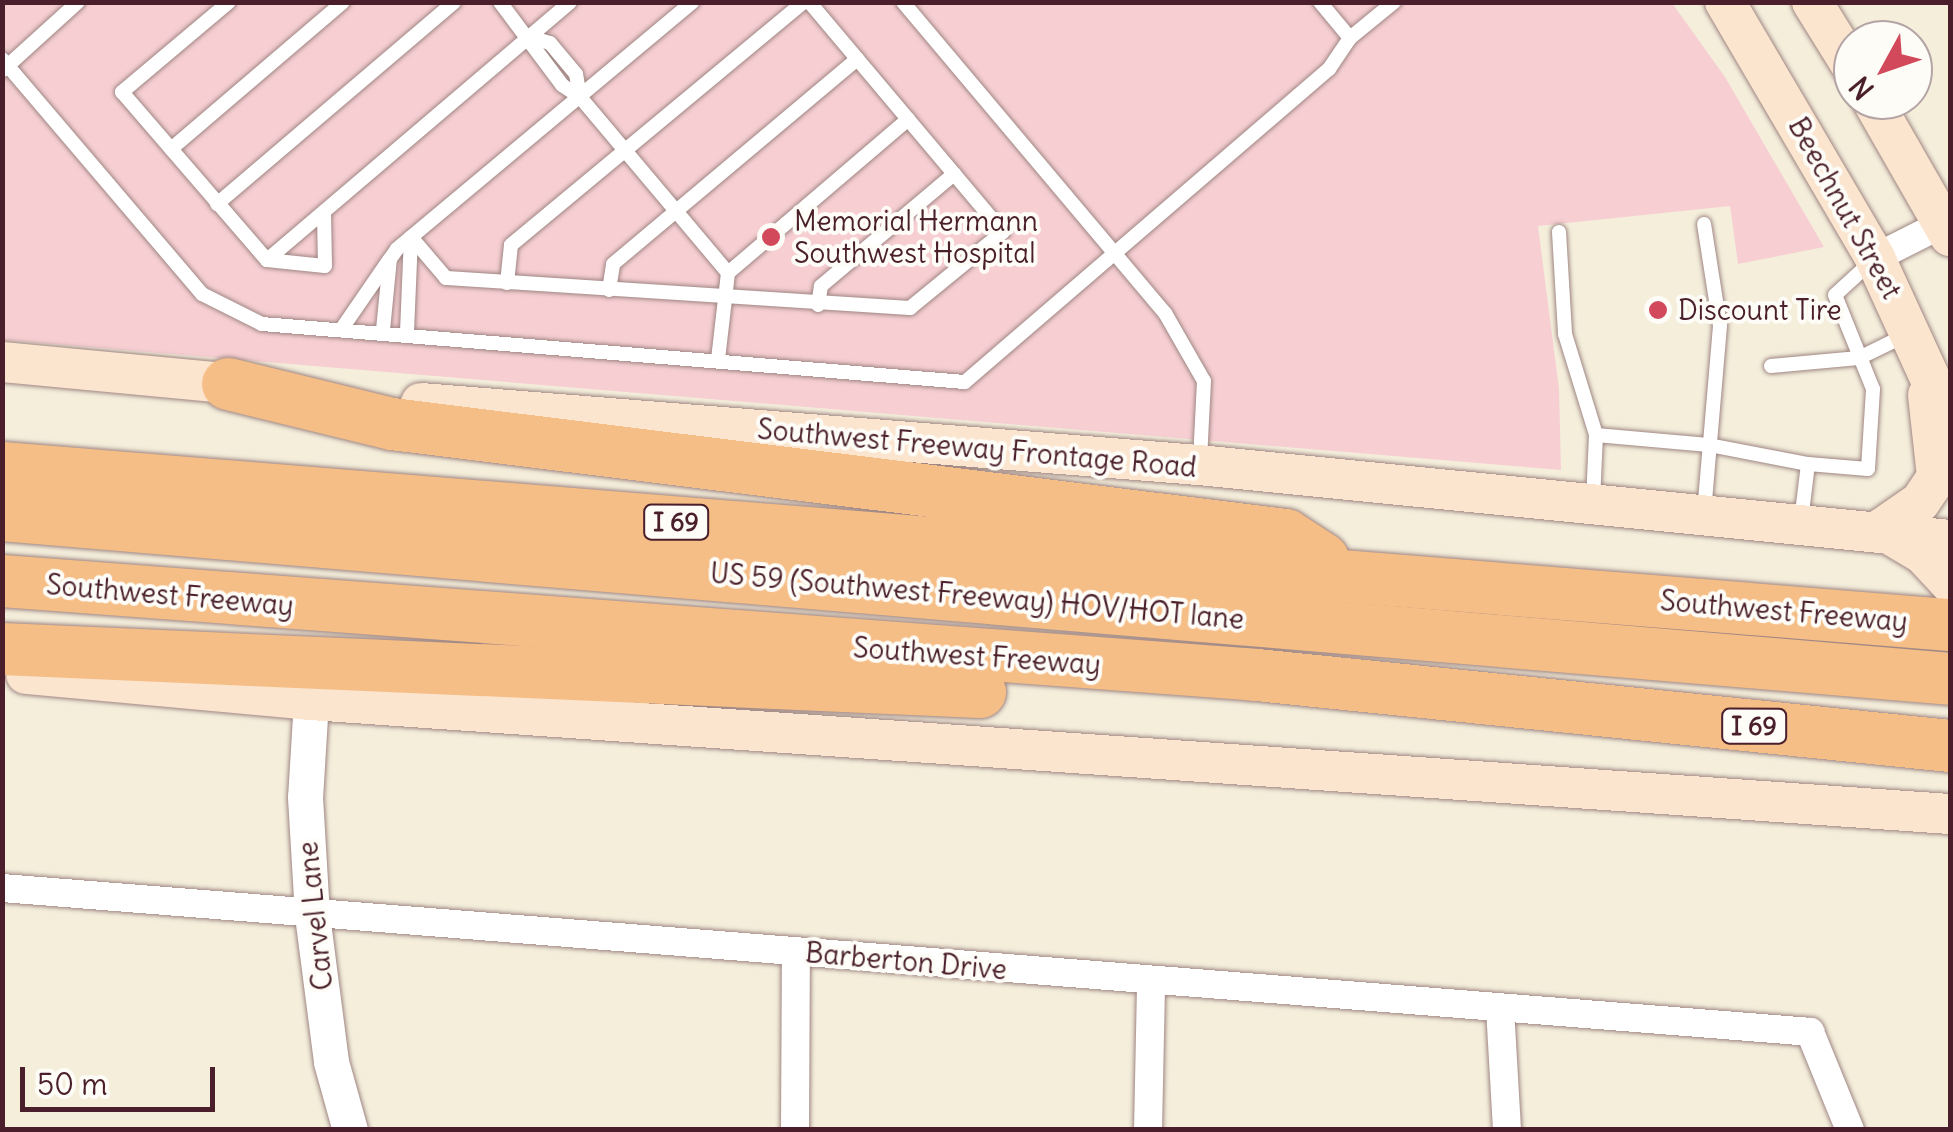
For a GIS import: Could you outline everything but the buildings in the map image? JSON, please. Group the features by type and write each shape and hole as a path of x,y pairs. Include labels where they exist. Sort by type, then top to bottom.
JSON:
{"highway":[{"path":"228,384 392,424 1286,536 1350,576"},
{"name":"Southwest Freeway","path":"2,468 1950,625"},
{"name":"US 59 (Southwest Freeway) HOV/HOT lane","path":"2,514 1950,679"},
{"name":"Southwest Freeway","path":"2,581 1257,675 1934,744"},
{"path":"2,649 1180,702 1257,675"}],"main road":[{"name":"Beechnut Street","path":"1725,2 1874,258 1950,422"},
{"path":"1812,2 1833,36"},
{"path":"1884,120 1948,227"},
{"path":"1911,332 1935,420 1937,478 1920,502 1881,529 1923,554 1950,583"},
{"name":"Southwest Freeway Frontage Road","path":"2,362 1200,465 1881,529 1950,540"},
{"path":"2,672 311,700 1950,814"}],"street":[{"path":"1874,258 1948,227"},
{"name":"Carvel Lane","path":"311,700 304,798 312,915 331,1062 350,1130"},
{"name":"Barberton Drive","path":"2,888 1810,1032 1850,1130"},
{"path":"795,1130 796,952"},
{"path":"1148,1130 1150,981"},
{"path":"1500,1008 1507,1130"}],"lane":[{"path":"78,2 4,65 202,294 262,324 408,332 965,382 1114,249 1329,70 1350,38 1394,2"},
{"path":"229,2 122,92 266,260 325,266 324,212"},
{"path":"171,150 343,2"},
{"path":"218,204 454,2"},
{"path":"500,2 530,37 543,62 580,96 728,273"},
{"path":"266,260 570,2"},
{"path":"344,327 390,259 411,237 692,2"},
{"path":"411,237 446,278 507,283 818,305 910,308 1003,232 807,2 510,245 507,283"},
{"path":"903,2 1165,313 1204,381 1200,465"},
{"path":"1320,2 1350,38"},
{"path":"609,290 614,264 856,59"},
{"path":"718,360 728,273 908,119"},
{"path":"818,305 820,286 954,174"},
{"path":"1704,224 1720,326 1704,512"},
{"path":"1559,232 1565,334 1596,434 1593,503"},
{"path":"408,332 411,237"},
{"path":"1596,434 1709,445 1808,464 1868,469 1873,388 1835,295 1874,258"},
{"path":"383,330 390,259"},
{"path":"1771,366 1859,358 1911,332"},
{"path":"1801,522 1808,464"}],"shaded area":[{"name":"Memorial Hermann Southwest Hospital","path":"2,3 1672,3 1725,77 1824,247 1738,264 1730,206 1538,226 1559,389 1561,470 3,340"}],"place":[{"name":"Memorial Hermann Southwest Hospital","path":"771,237"},
{"name":"Discount Tire","path":"1658,310"}]}
